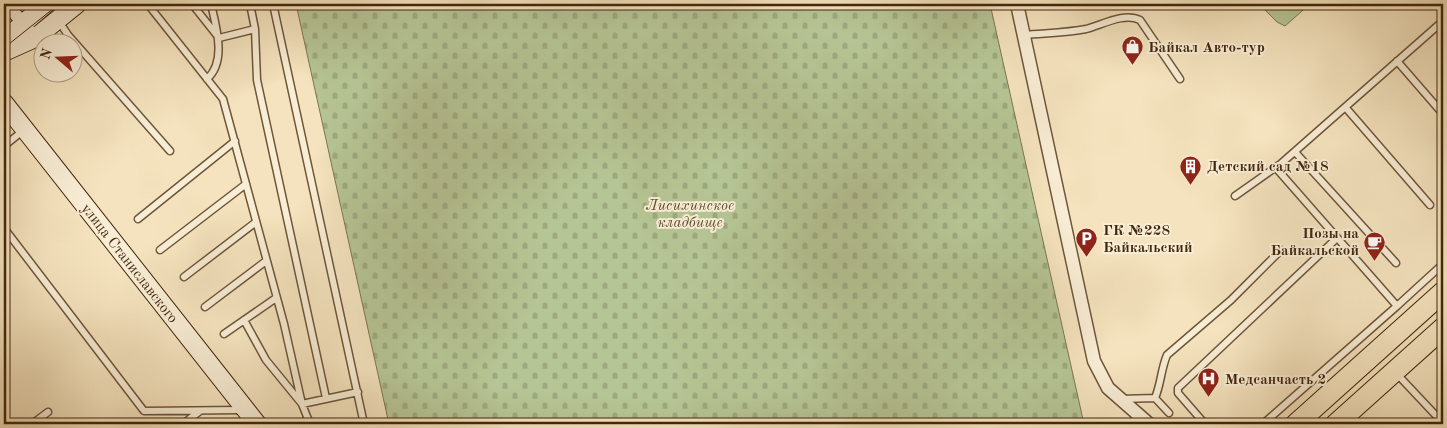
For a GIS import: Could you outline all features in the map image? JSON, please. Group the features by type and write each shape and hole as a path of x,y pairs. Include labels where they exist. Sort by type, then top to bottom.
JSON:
{"main road":[{"path":"4,40 12,13 46,4"},
{"path":"42,32 76,4"},
{"path":"4,52 32,39"},
{"name":"улица Станиславского","path":"4,103 257,424"},
{"path":"1296,424 1443,292"},
{"path":"1336,424 1443,328"}],"street":[{"path":"1017,4 1094,360 1108,388 1120,399 1135,419 1149,424"},
{"path":"12,13 32,35"}],"lane":[{"path":"154,4 150,7 224,99 302,404 310,424"},
{"path":"192,4 219,38"},
{"path":"207,79 215,70 219,38 211,4"},
{"path":"250,4 255,29 257,80 326,398"},
{"path":"273,4 364,424"},
{"path":"1024,35 1086,29 1122,19 1136,18 1140,20 1180,79"},
{"path":"58,19 68,35 170,151"},
{"path":"1398,306 1276,168 1443,21"},
{"path":"219,38 255,29"},
{"path":"1397,61 1443,114"},
{"path":"1346,108 1430,205"},
{"path":"4,146 25,130"},
{"path":"138,219 235,141"},
{"path":"1295,152 1396,263"},
{"path":"1235,196 1282,163"},
{"path":"160,250 246,184"},
{"path":"184,278 256,222"},
{"path":"4,228 144,411 246,410"},
{"path":"1205,424 1178,393 1178,388 1337,238"},
{"path":"1155,398 1159,390 1162,366 1167,355 1231,300 1281,250"},
{"path":"205,307 266,262"},
{"path":"1263,424 1443,264"},
{"path":"224,334 276,298"},
{"path":"244,320 266,360 302,404"},
{"path":"1395,372 1443,423"},
{"path":"302,404 358,392"},
{"path":"1120,399 1155,398 1169,413"},
{"path":"182,424 200,411"},
{"path":"32,424 48,412"}],"green space":[{"name":"Лисихинское кладбище","path":"296,4 990,4 1084,424 389,424"},
{"path":"1259,4 1310,4 1285,26 1277,22"}],"tram line":[{"path":"4,48 59,4"}],"place":[{"name":"Байкал Авто-тур","path":"1132,66"},
{"name":"Детский сад №18","path":"1191,185"},
{"name":"ГК №228 Байкальский","path":"1087,258"},
{"name":"Позы на Байкальской","path":"1375,261"},
{"name":"Медсанчасть 2","path":"1209,398"}]}
